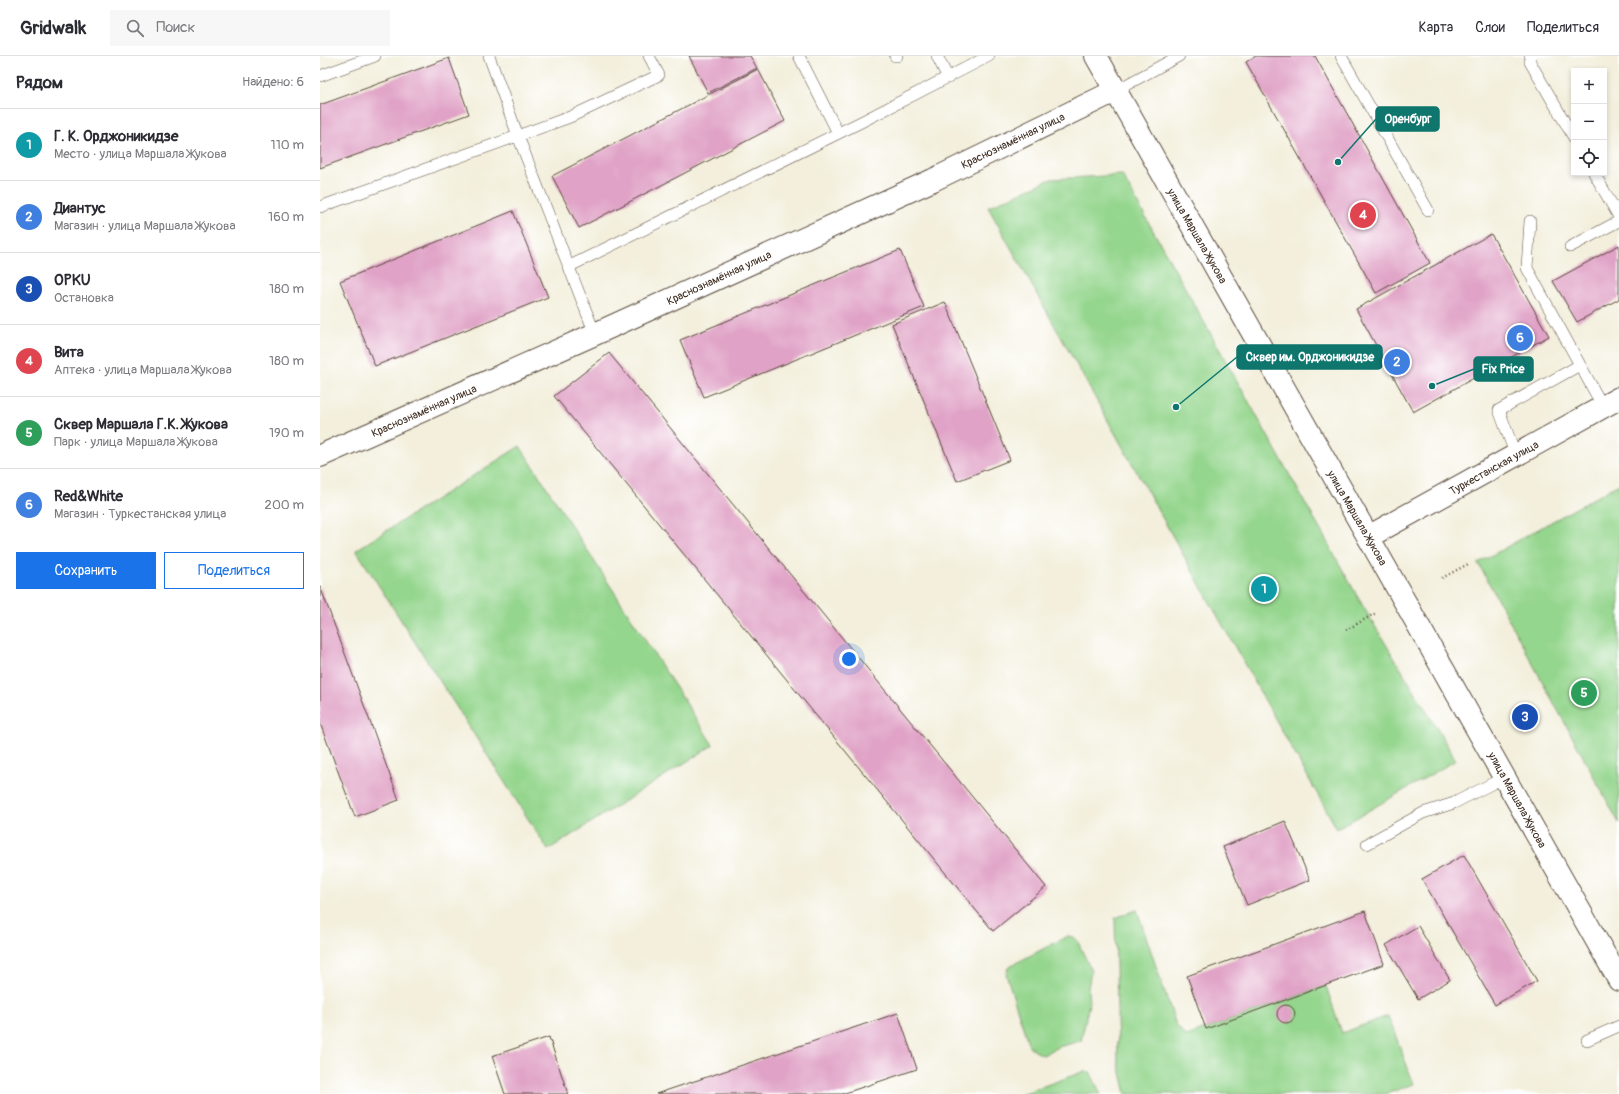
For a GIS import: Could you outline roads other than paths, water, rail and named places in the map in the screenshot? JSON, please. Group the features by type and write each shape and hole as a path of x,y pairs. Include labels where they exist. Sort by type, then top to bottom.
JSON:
{"main road":[{"name":"улица Маршала Жукова","path":"1096,56 1619,980"},
{"name":"Краснознамённая улица","path":"320,456 595,334 933,180 1115,91"},
{"name":"Туркестанская улица","path":"1368,537 1611,402"}],"lane":[{"path":"320,76 375,56"},
{"path":"489,56 518,136 595,334"},
{"path":"320,207 570,117 659,75 649,56"},
{"path":"799,56 838,133"},
{"path":"937,56 948,78"},
{"path":"568,267 948,78 989,56"},
{"path":"1115,91 1179,56"},
{"path":"1341,56 1428,210"},
{"path":"1530,56 1530,62 1571,133"},
{"path":"1596,176 1619,217"},
{"path":"1530,220 1527,268 1580,365 1611,402"},
{"path":"1570,247 1619,221"},
{"path":"1516,456 1499,410 1580,365"},
{"path":"1368,844 1423,813 1454,803 1505,777"},
{"path":"1587,1040 1619,1026"}],"place":[{"name":"Оренбург","path":"1338,162"},
{"name":"Вита","path":"1363,215"},
{"name":"Red&White","path":"1520,338"},
{"name":"Диантус","path":"1397,362"},
{"name":"Fix Price","path":"1432,386"},
{"name":"Сквер им. Орджоникидзе","path":"1176,407"},
{"name":"Г. К. Орджоникидзе","path":"1264,589"},
{"name":"Сквер Маршала Г.К. Жукова","path":"1584,693"},
{"name":"OPKU","path":"1525,717"}]}
